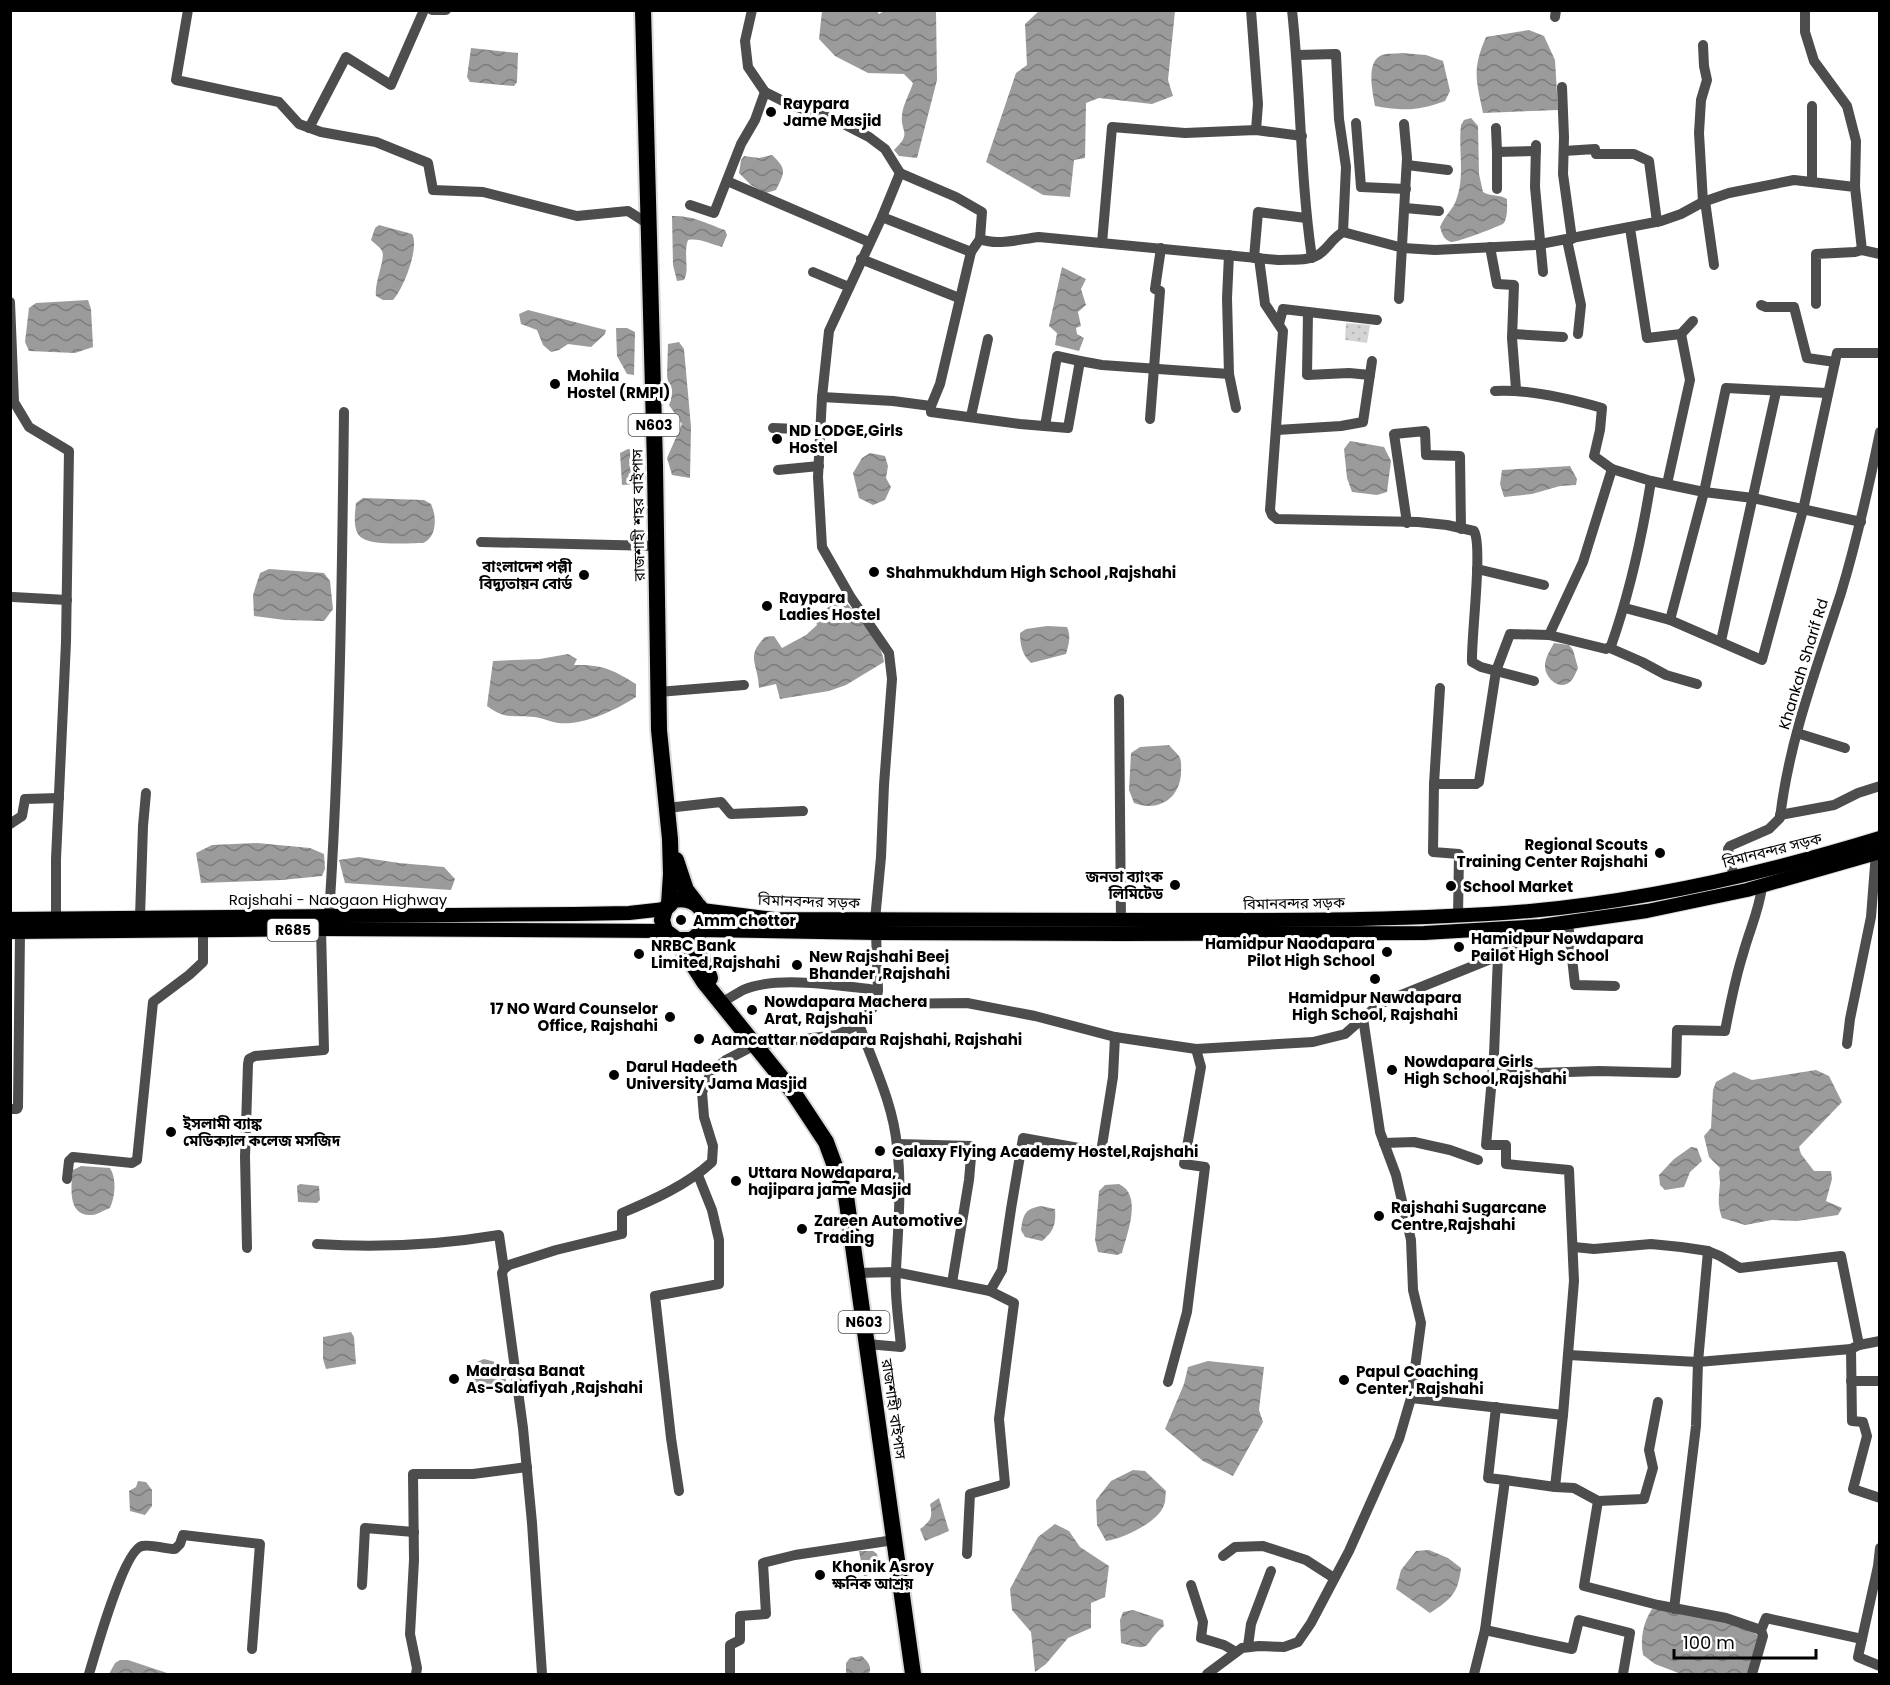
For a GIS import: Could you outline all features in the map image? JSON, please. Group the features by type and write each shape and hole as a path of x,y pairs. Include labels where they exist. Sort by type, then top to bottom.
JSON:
{"highway":[{"name":"রাজশাহী শহর বাইপাস","path":"643,10 650,225 659,730 670,839"},
{"name":"N603","path":"670,839 683,883 699,906 705,920 700,933 704,966 723,1004"},
{"name":"N603","path":"670,839 671,874 667,907 662,920 704,982 723,1004"},
{"path":"667,907 674,900 681,899 699,906"},
{"path":"671,935 684,941 700,933"},
{"name":"রাজশাহী বাইপাস","path":"723,1004 793,1092 826,1143 846,1196 913,1674"}],"main road":[{"name":"বিমানবন্দর সড়ক","path":"700,933 1121,920 1458,916 1565,907 1734,878 1822,856 1880,838"},
{"name":"বিমানবন্দর সড়ক","path":"699,906 774,919 875,926 1413,933 1541,926 1647,911 1762,886 1878,852"},
{"name":"Rajshahi - Naogaon Highway","path":"15,932 329,916 629,913 667,907"},
{"name":"Rajshahi - Naogaon Highway","path":"10,918 140,917 203,924 321,929 671,935"}],"street":[{"path":"188,10 176,80 279,102 299,124 321,132 376,142 428,163 433,190 483,192 577,216 628,211 650,225"},
{"path":"309,128 346,57 391,85 424,10"},
{"path":"432,10 446,10"},
{"path":"752,10 745,41 748,67 765,92 791,105 836,120 869,137 885,149 900,173 956,196 982,212 980,238 971,252 940,384 931,412 1068,428 1080,361"},
{"path":"1251,10 1258,104 1256,130"},
{"path":"1292,10 1297,55 1306,218 1312,258"},
{"path":"1805,10 1805,32 1814,61 1847,106 1856,141 1855,187 1862,250"},
{"path":"1703,45 1707,80 1701,100 1699,133 1704,201 1714,265"},
{"path":"1297,55 1336,54 1340,118 1347,167 1343,232"},
{"path":"1562,87 1563,174 1569,240 1581,305 1578,334"},
{"path":"690,205 714,213 741,144 755,120 765,92"},
{"path":"1812,106 1812,181"},
{"path":"1356,123 1361,187 1406,189"},
{"path":"1399,299 1407,165 1404,124"},
{"path":"1102,243 1112,127 1185,133 1256,130 1302,136"},
{"path":"1496,128 1497,189"},
{"path":"1497,152 1536,148 1535,187 1543,272"},
{"path":"1564,151 1595,149 1596,154 1634,154 1649,161 1657,222"},
{"path":"1407,165 1448,170"},
{"path":"504,1269 556,1250 622,1234 622,1213 698,1175 712,1162 712,1146 704,1117 702,1092 712,1071 726,1060 754,1045 837,1035 859,1024 876,1004 878,990 875,926 892,679 889,653 850,596 822,547 819,466 822,398 829,332 900,173"},
{"path":"980,238 1001,242 1039,237 1278,260 1312,258 1321,253 1333,238 1343,232 1402,248 1435,250 1541,243 1569,240 1657,222 1681,214 1704,201 1729,193 1794,180 1855,187"},
{"path":"727,181 869,242"},
{"path":"1405,208 1439,211"},
{"path":"1306,218 1258,212 1257,258 1263,298 1283,331 1270,510 1274,518 1447,525 1476,534 1477,568 1472,662 1475,666 1534,681"},
{"path":"882,217 971,252"},
{"path":"1630,228 1647,338 1681,334 1693,321"},
{"path":"1490,247 1497,284 1514,285 1513,334 1516,389"},
{"path":"1150,419 1160,291 1155,289 1161,248"},
{"path":"1816,304 1816,254 1862,250 1880,254"},
{"path":"1229,255 1227,298 1229,374 1236,408"},
{"path":"861,259 959,298"},
{"path":"813,272 849,287"},
{"path":"11,304 14,402 30,427 69,451 67,600 56,918"},
{"path":"1761,305 1794,307 1807,358 1835,362"},
{"path":"1279,324 1283,309 1377,320"},
{"path":"1308,312 1307,375 1348,373 1370,375"},
{"path":"1513,334 1563,337"},
{"path":"1667,484 1690,380 1681,334"},
{"path":"971,416 988,339"},
{"path":"1625,608 1670,620 1762,660 1803,510 1837,353 1880,353"},
{"path":"1045,426 1057,356 1102,365 1229,374"},
{"path":"1277,430 1341,426 1363,422 1372,361"},
{"path":"1670,620 1704,492 1726,388 1827,393"},
{"path":"1495,391 1516,389 1602,408 1594,456 1612,469 1651,481 1704,492 1753,498 1861,522"},
{"path":"1721,641 1776,392"},
{"path":"822,398 893,400 932,406"},
{"path":"329,916 341,630 344,412"},
{"path":"773,428 821,430"},
{"path":"1407,523 1394,434 1425,431 1426,455 1460,456 1461,529"},
{"name":"Khankah Sharif Rd","path":"1780,815 1785,776 1861,522 1880,432"},
{"path":"778,470 819,466"},
{"path":"1548,636 1583,562 1612,469"},
{"path":"1610,648 1625,608 1643,532 1651,481"},
{"path":"481,542 656,546"},
{"path":"1477,568 1544,585"},
{"path":"13,597 67,600"},
{"path":"1434,784 1476,784 1479,782 1496,671 1512,633 1548,636 1610,648 1666,675 1697,684"},
{"path":"658,692 744,686"},
{"path":"1440,688 1434,784 1433,852 1459,854 1458,916"},
{"path":"1119,699 1121,920"},
{"path":"1797,733 1845,748"},
{"path":"1734,878 1728,849 1730,846 1769,828 1780,818 1780,815 1834,805 1858,793 1880,786"},
{"path":"140,917 146,793"},
{"path":"10,824 22,816 25,799 59,798"},
{"path":"667,808 721,802 731,814 803,812"},
{"path":"1847,1044 1871,917 1878,852"},
{"path":"1493,1064 1538,1073 1599,1071 1676,1073 1677,1030 1725,1031 1734,980 1757,914 1762,886"},
{"path":"1568,922 1575,985 1615,986"},
{"path":"67,1179 69,1161 73,1157 132,1163 137,1160 153,1002 203,962 203,924"},
{"path":"876,1004 967,1003 1035,1016 1115,1037 1196,1049 1313,1042 1345,1034 1379,1004 1518,946 1541,926"},
{"path":"247,1248 246,1157 249,1059 255,1056 324,1050 321,929"},
{"path":"10,1109 18,1107 15,932"},
{"path":"1498,956 1493,1064 1486,1145 1506,1145 1506,1164 1569,1170 1574,1248 1574,1293 1555,1487"},
{"path":"723,1004 744,990 768,984 825,984 878,990"},
{"path":"1207,1674 1236,1652 1248,1646 1284,1647 1298,1642 1311,1623 1349,1551 1399,1439 1412,1398 1421,1323 1413,1290 1411,1240 1396,1175 1380,1132 1363,1018"},
{"path":"859,1024 885,1090 897,1144 900,1182 896,1272 901,1347 867,1344"},
{"path":"990,1291 1002,1270 1023,1138 1101,1152 1113,1077 1115,1037"},
{"path":"1168,1382 1187,1312 1205,1167 1184,1164 1201,1067 1196,1049"},
{"path":"1384,1143 1414,1142 1450,1150 1478,1160"},
{"path":"897,1144 972,1146 969,1180 952,1283"},
{"path":"679,1491 669,1426 655,1296 719,1284 719,1240 712,1210 698,1175"},
{"path":"317,1244 352,1246 462,1241 499,1235 527,1467 542,1674"},
{"path":"1574,1248 1594,1249 1651,1244 1708,1251 1740,1268 1841,1256 1855,1347 1851,1381 1852,1421 1863,1422 1867,1436 1853,1489 1880,1498"},
{"path":"1674,1609 1696,1426 1698,1362 1708,1251"},
{"path":"857,1273 896,1272 990,1291 1014,1303 999,1419 1005,1484 970,1494 967,1554"},
{"path":"1568,1355 1698,1362 1855,1347 1880,1341"},
{"path":"1851,1381 1880,1381"},
{"path":"1412,1398 1563,1415"},
{"path":"1496,1407 1488,1478 1574,1488 1598,1502 1644,1499 1653,1468 1649,1450 1658,1402"},
{"path":"416,1674 417,1668 410,1634 414,1532 413,1474 473,1474 527,1467"},
{"path":"1474,1674 1485,1630 1505,1480"},
{"path":"1598,1502 1584,1586 1674,1609 1726,1618 1761,1630"},
{"path":"362,1585 365,1528 414,1532"},
{"path":"89,1674 121,1577 135,1551 142,1546 175,1548 180,1544 183,1535 260,1544 252,1649"},
{"path":"730,1674 730,1645 740,1640 740,1616 766,1614 763,1563 795,1555 894,1540"},
{"path":"1223,1556 1235,1546 1263,1545 1306,1560 1334,1578"},
{"path":"1880,1548 1858,1657 1880,1665"},
{"path":"1248,1646 1251,1624 1272,1571"},
{"path":"1191,1586 1203,1622 1201,1638 1224,1645 1236,1652"},
{"path":"1752,1674 1763,1636 1761,1630 1766,1618 1862,1639"},
{"path":"1485,1630 1572,1649 1579,1620 1630,1633 1623,1674"}],"shaded area":[{"path":"1346,323 1370,325 1367,343 1345,340"}],"water":[{"path":"886,10 936,11 937,80 917,158 899,156 894,150 904,136 903,111 913,83 904,74 868,73 835,56 819,39 822,11 877,11 879,14"},
{"path":"1039,11 1175,11 1168,80 1173,96 1152,104 1099,98 1086,103 1085,158 1074,160 1070,197 1043,195 986,162 1016,73 1027,65 1025,24"},
{"path":"1529,30 1544,36 1555,60 1558,110 1483,113 1477,66 1486,37"},
{"path":"471,48 518,53 517,82 514,86 470,82 467,77"},
{"path":"1402,53 1426,55 1443,61 1450,91 1445,101 1411,109 1375,106 1371,78 1373,64 1382,55"},
{"path":"1471,118 1478,126 1479,174 1483,192 1507,199 1507,214 1502,224 1451,242 1445,238 1440,227 1458,194 1461,174 1461,125 1464,120"},
{"path":"772,155 782,167 783,175 776,190 766,193 751,185 739,173 741,160 744,156 759,158"},
{"path":"672,216 700,220 725,230 727,235 722,247 688,240 686,276 684,280 677,281 673,265"},
{"path":"379,225 412,234 414,240 409,268 393,300 383,300 376,296 383,254 371,240 375,228"},
{"path":"1062,267 1086,279 1081,289 1086,305 1078,312 1081,326 1076,328 1077,334 1084,338 1079,351 1055,345 1057,333 1049,326"},
{"path":"88,300 91,309 93,347 75,353 29,351 25,342 29,308 36,303"},
{"path":"528,310 606,330 605,334 591,347 568,344 551,352 543,345 537,330 521,324 519,314"},
{"path":"616,328 627,328 635,332 634,375 627,374 617,356"},
{"path":"679,342 684,349 691,427 690,478 672,475 667,458 682,424 669,405 671,400 667,376 668,344"},
{"path":"1350,441 1384,447 1391,461 1387,492 1377,495 1352,492 1347,478 1344,449"},
{"path":"628,449 637,451 640,470 636,484 622,485 620,453"},
{"path":"870,453 885,456 888,466 886,478 891,487 885,500 873,505 859,498 853,473 862,458"},
{"path":"1570,466 1577,479 1576,485 1504,497 1500,484 1502,470"},
{"path":"363,498 424,500 431,504 434,515 431,536 423,543 400,544 367,541 359,535 355,527 356,503"},
{"path":"269,569 324,573 330,581 333,609 324,621 254,616 253,595 260,573"},
{"path":"839,595 873,635 884,662 846,685 829,691 780,699 776,684 759,688 754,655 765,637 774,636 782,648 806,635 817,625 815,617 830,606"},
{"path":"1047,626 1067,627 1069,640 1066,654 1031,663 1022,649 1020,633 1026,629"},
{"path":"1554,643 1569,645 1573,650 1578,668 1572,680 1567,684 1554,682 1546,671 1546,660"},
{"path":"568,654 577,659 574,665 607,669 636,684 636,697 588,720 567,723 500,714 487,706 493,661 540,659"},
{"path":"1169,745 1179,756 1181,762 1181,774 1176,791 1165,802 1158,805 1134,803 1129,790 1131,753 1140,747"},
{"path":"257,843 310,848 324,854 325,869 322,876 201,883 196,853 212,845"},
{"path":"359,857 444,867 455,879 451,890 345,883 339,860"},
{"path":"1816,1070 1829,1076 1842,1102 1799,1147 1801,1154 1814,1171 1831,1171 1832,1179 1826,1201 1842,1208 1838,1215 1797,1221 1772,1220 1745,1225 1722,1218 1719,1204 1720,1168 1709,1157 1704,1136 1711,1128 1713,1090 1716,1082 1734,1072 1752,1080"},
{"path":"1691,1147 1697,1148 1702,1161 1690,1172 1684,1187 1665,1190 1660,1185 1659,1175 1674,1159"},
{"path":"81,1166 110,1168 114,1177 114,1188 110,1208 92,1215 78,1211 74,1206 72,1199 73,1170"},
{"path":"300,1184 319,1186 320,1200 317,1203 298,1202 297,1186"},
{"path":"1119,1184 1126,1189 1132,1206 1130,1226 1122,1253 1117,1255 1098,1252 1095,1240 1099,1191 1105,1185"},
{"path":"1041,1206 1055,1209 1052,1230 1042,1241 1025,1237 1021,1230 1026,1213"},
{"path":"351,1332 354,1337 356,1364 326,1369 323,1359 323,1337"},
{"path":"484,1359 498,1363 505,1371 506,1381 500,1389 476,1388 472,1372 474,1363"},
{"path":"1208,1361 1264,1367 1259,1410 1263,1422 1233,1476 1203,1461 1165,1429 1184,1384 1188,1367"},
{"path":"1133,1470 1145,1471 1166,1491 1165,1503 1161,1511 1148,1523 1121,1537 1106,1541 1097,1525 1096,1500 1111,1481"},
{"path":"138,1481 146,1482 152,1490 152,1506 145,1515 130,1511 129,1491 136,1487"},
{"path":"939,1498 949,1531 925,1541 920,1529 927,1524 930,1518 930,1504"},
{"path":"1055,1524 1069,1531 1080,1547 1109,1566 1105,1597 1091,1603 1091,1628 1068,1638 1046,1664 1035,1672 1031,1632 1012,1610 1010,1589 1038,1537"},
{"path":"1429,1550 1448,1558 1461,1568 1458,1584 1452,1595 1430,1613 1396,1589 1401,1570 1416,1551"},
{"path":"859,1551 873,1551 877,1554 879,1566 864,1577"},
{"path":"1652,1609 1692,1614 1722,1621 1759,1636 1748,1674 1681,1674 1655,1664 1643,1655 1642,1649 1643,1631"},
{"path":"1133,1610 1163,1620 1164,1626 1144,1647 1121,1643 1120,1620 1123,1612"},
{"path":"862,1656 869,1664 869,1674 846,1674 846,1663 850,1658"},
{"path":"128,1660 170,1674 109,1674 115,1663"}],"place":[{"name":"Raypara Jame Masjid","path":"771,112"},
{"name":"Mohila Hostel (RMPI)","path":"555,384"},
{"name":"ND LODGE,Girls Hostel","path":"777,439"},
{"name":"Shahmukhdum High School ,Rajshahi","path":"874,572"},
{"name":"বাংলাদেশ পল্লী বিদ্যুতায়ন বোর্ড","path":"584,575"},
{"name":"Raypara Ladies Hostel","path":"767,606"},
{"name":"Regional Scouts Training Center Rajshahi","path":"1660,853"},
{"name":"জনতা ব্যাংক লিমিটেড","path":"1175,885"},
{"name":"School Market","path":"1451,886"},
{"name":"Amm chottor","path":"681,920"},
{"name":"Hamidpur Nowdapara Pailot High School","path":"1459,947"},
{"name":"Hamidpur Naodapara Pilot High School","path":"1387,952"},
{"name":"NRBC Bank Limited,Rajshahi","path":"639,954"},
{"name":"New Rajshahi Beej Bhander ,Rajshahi","path":"797,965"},
{"name":"Hamidpur Nawdapara High School, Rajshahi","path":"1375,979"},
{"name":"Nowdapara Machera Arat, Rajshahi","path":"752,1010"},
{"name":"17 NO Ward Counselor Office, Rajshahi","path":"670,1017"},
{"name":"Aamcattar nodapara Rajshahi, Rajshahi","path":"699,1039"},
{"name":"Nowdapara Girls High School,Rajshahi","path":"1392,1070"},
{"name":"Darul Hadeeth University Jama Masjid","path":"614,1075"},
{"name":"ইসলামী ব্যাঙ্ক মেডিক্যাল কলেজ মসজিদ","path":"171,1132"},
{"name":"Galaxy Flying Academy Hostel,Rajshahi","path":"880,1151"},
{"name":"Uttara Nowdapara, hajipara jame Masjid","path":"736,1181"},
{"name":"Rajshahi Sugarcane Centre,Rajshahi","path":"1379,1216"},
{"name":"Zareen Automotive Trading","path":"802,1229"},
{"name":"Madrasa Banat As-Salafiyah ,Rajshahi","path":"454,1379"},
{"name":"Papul Coaching Center, Rajshahi","path":"1344,1380"},
{"name":"Khonik Asroy ক্ষনিক আশ্রয়","path":"820,1575"}]}
